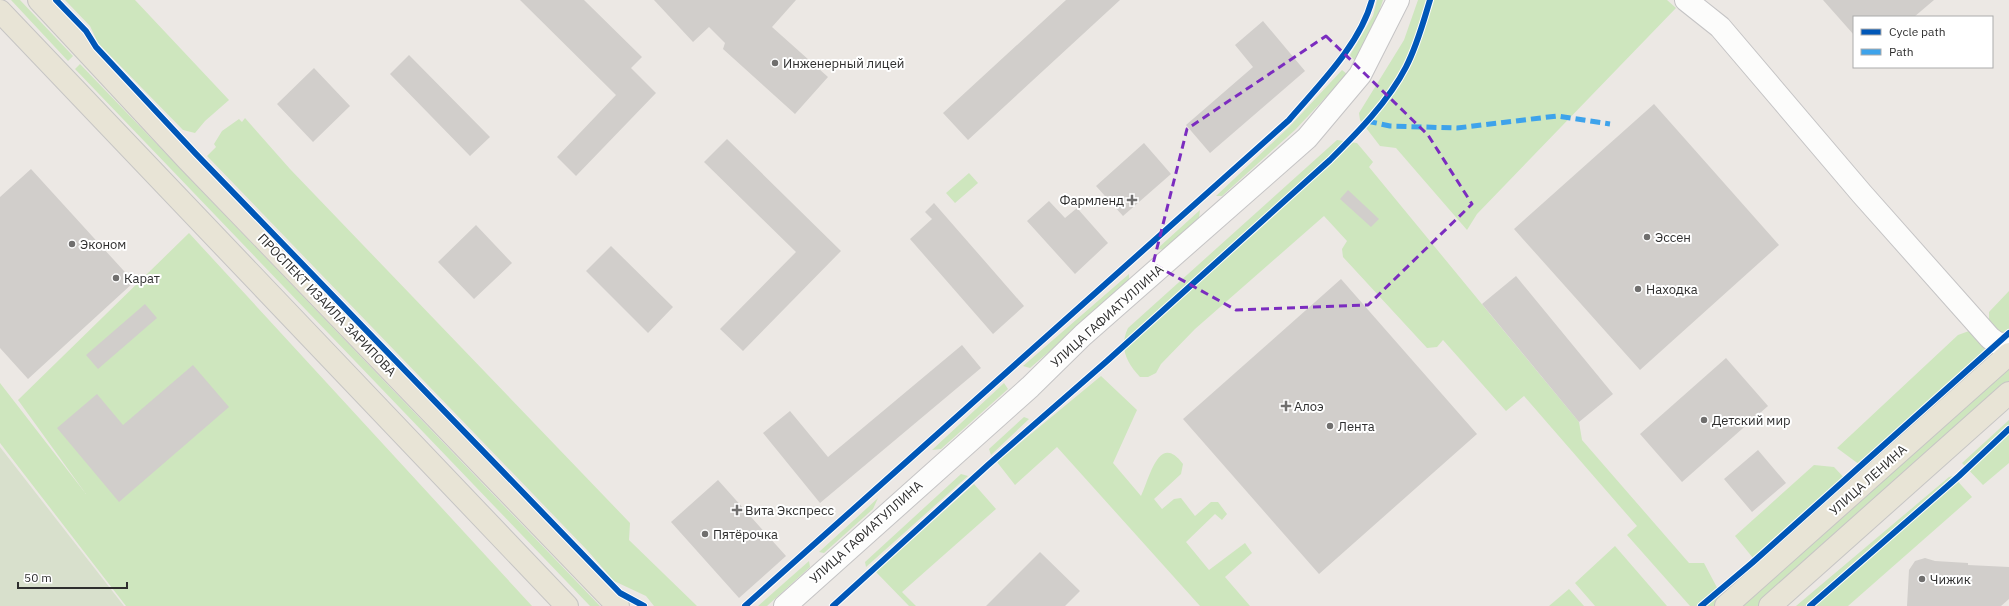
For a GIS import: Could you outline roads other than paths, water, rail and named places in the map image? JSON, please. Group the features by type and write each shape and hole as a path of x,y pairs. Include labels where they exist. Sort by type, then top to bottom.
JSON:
{"main road":[{"name":"ПРОСПЕКТ ИЗАИЛА ЗАРИПОВА","path":"39,0 188,160 618,606"},
{"path":"0,11 567,606"},
{"name":"УЛИЦА ЛЕНИНА","path":"1726,606 2009,354"},
{"path":"1770,606 2009,393"}],"street":[{"name":"УЛИЦА ГАФИАТУЛЛИНА","path":"785,606 1030,387 1083,335 1307,138 1360,75 1398,0"},
{"path":"1686,0 1720,27 1862,194 1999,341 1992,348 1991,369"}],"place":[{"name":"Инженерный лицей","path":"775,63"},
{"name":"Фармленд","path":"1132,200"},
{"name":"Эссен","path":"1647,237"},
{"name":"Эконом","path":"72,244"},
{"name":"Карат","path":"116,278"},
{"name":"Находка","path":"1638,289"},
{"name":"Алоэ","path":"1286,406"},
{"name":"Детский мир","path":"1704,420"},
{"name":"Лента","path":"1330,426"},
{"name":"Вита Экспресс","path":"737,510"},
{"name":"Пятёрочка","path":"705,534"},
{"name":"Чижик","path":"1922,579"}]}
